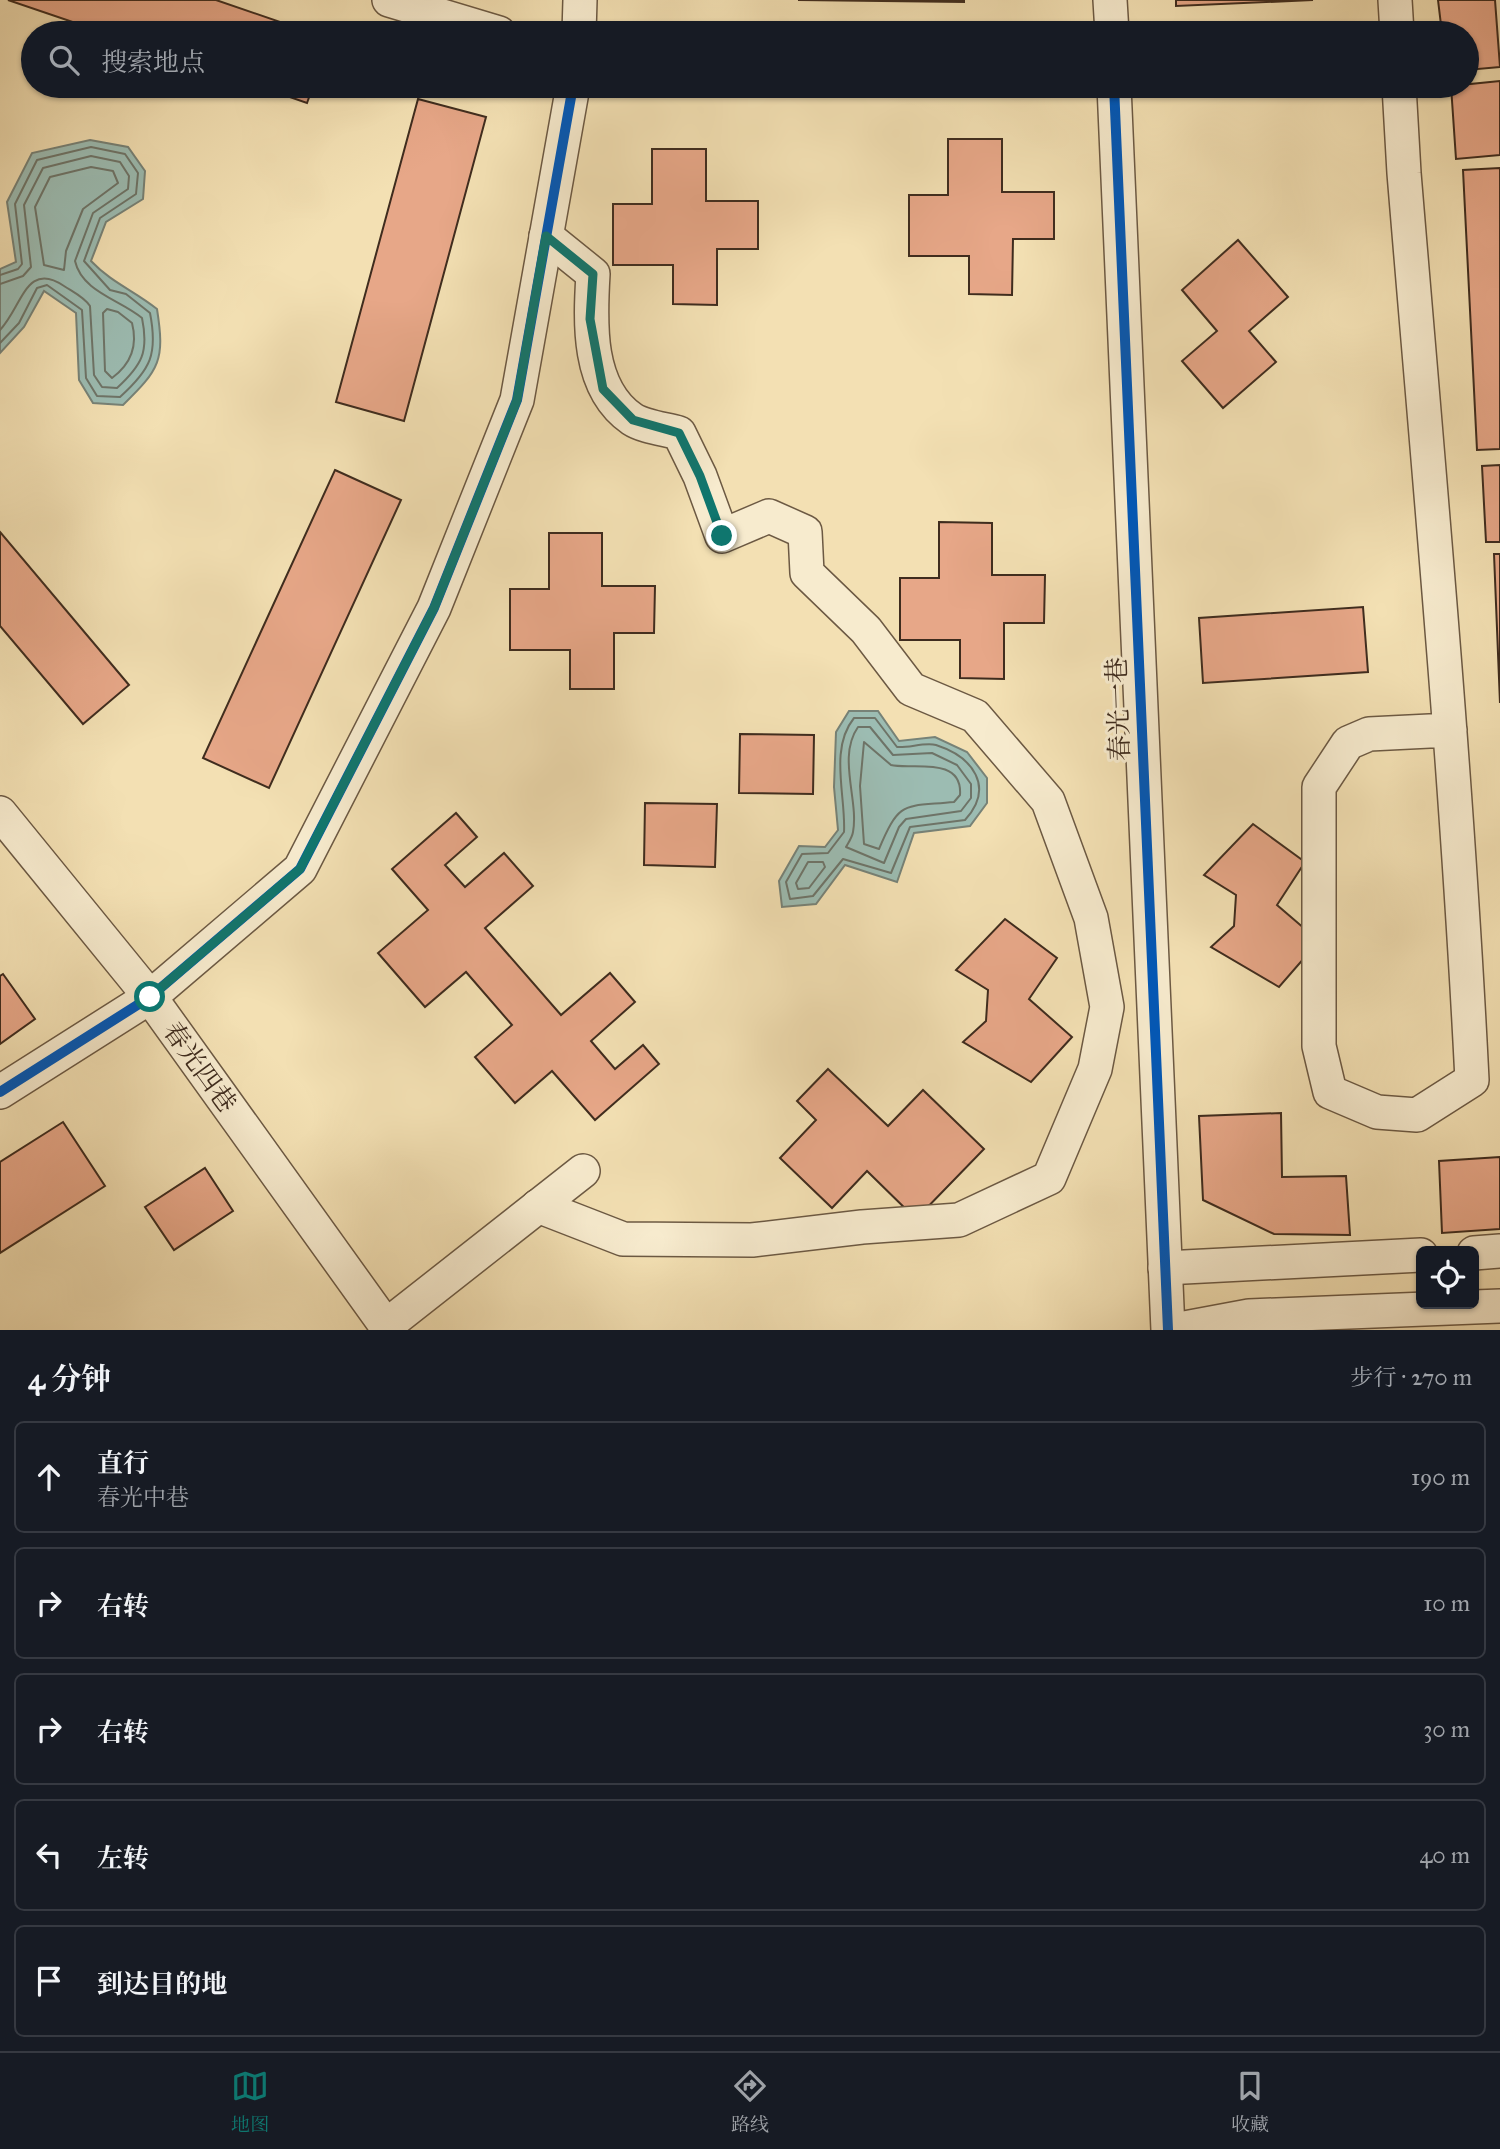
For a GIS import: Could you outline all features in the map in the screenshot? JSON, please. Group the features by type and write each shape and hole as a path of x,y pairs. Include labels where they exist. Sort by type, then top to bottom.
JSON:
{"street":[{"path":"389,0 459,21"},
{"path":"579,0 579,21"},
{"path":"1395,0 1396,21"},
{"path":"0,1092 150,997 300,869 434,608 517,400 571,98"},
{"name":"春光一巷","path":"1115,98 1168,1330"},
{"path":"1400,98 1451,730 1472,1080 1417,1115 1377,1112 1330,1092 1319,1046 1319,787 1348,743 1369,734 1451,730"},
{"path":"538,1206 623,1239 752,1240 862,1227 959,1220 1049,1178 1095,1069 1107,1007 1091,918 1048,801 975,716 911,689 866,630 807,573 805,532 769,516 722,536 700,476 679,433 633,420 603,389 590,319 593,274 546,236"},
{"name":"春光四巷","path":"0,813 150,997 387,1328"},
{"path":"387,1328 583,1171"},
{"path":"1479,1253 1500,1251"},
{"path":"1165,1268 1416,1255"},
{"path":"1174,1330 1249,1316 1500,1306"}],"water":[{"path":"90,140 128,147 145,171 143,199 106,222 91,261 157,309 160,352 157,363 145,382 123,405 93,403 79,380 76,313 44,291 24,327 0,353 0,269 16,262 7,202 32,153"},
{"path":"849,711 878,711 899,741 935,737 967,752 987,778 987,803 970,826 914,833 897,882 845,865 816,904 782,907 779,881 799,846 825,847 838,830 834,787 836,732"}],"building":[{"path":"8,0 216,0 277,21 70,21"},
{"path":"798,0 964,0 964,2"},
{"path":"1176,0 1313,0 1176,6"},
{"path":"1438,0 1495,0 1500,67 1479,69 1479,21 1441,21"},
{"path":"1500,81 1500,155 1456,159 1452,98 1479,98 1479,83"},
{"path":"293,98 309,98 307,103"},
{"path":"418,99 486,117 404,421 336,402"},
{"path":"948,139 1002,139 1002,192 1054,192 1054,239 1013,239 1012,295 969,294 969,256 909,256 909,195 948,195"},
{"path":"652,149 706,149 706,201 758,201 758,249 717,249 717,305 673,304 673,265 613,265 613,204 652,204"},
{"path":"1500,168 1500,449 1477,450 1463,170"},
{"path":"1238,240 1288,297 1249,331 1276,362 1223,408 1182,361 1217,331 1182,290"},
{"path":"1500,465 1500,542 1486,542 1482,466"},
{"path":"335,470 401,500 269,788 203,758"},
{"path":"939,522 992,523 992,575 1045,575 1044,623 1004,623 1004,679 960,678 960,640 900,640 900,578 939,578"},
{"path":"0,532 129,685 83,724 0,626"},
{"path":"549,533 602,533 602,586 655,586 654,633 614,633 614,689 570,689 570,650 510,650 510,589 549,589"},
{"path":"1494,554 1500,554 1500,703"},
{"path":"1363,607 1368,672 1203,683 1199,618"},
{"path":"740,734 814,735 813,794 739,793"},
{"path":"645,803 717,804 715,867 644,865"},
{"path":"456,813 477,837 445,865 465,887 504,853 533,886 485,928 561,1015 610,973 635,1002 591,1041 615,1069 643,1045 659,1064 595,1120 552,1071 515,1103 475,1057 512,1025 466,972 425,1007 378,953 428,910 392,869"},
{"path":"1253,824 1305,862 1277,905 1319,941 1279,987 1211,947 1234,926 1236,895 1204,875"},
{"path":"1005,919 1057,958 1029,999 1072,1037 1031,1082 963,1042 986,1021 988,990 956,970"},
{"path":"3,974 35,1019 0,1044 0,976"},
{"path":"828,1069 888,1126 923,1090 984,1149 916,1219 867,1171 832,1208 780,1158 816,1120 797,1101"},
{"path":"1281,1113 1282,1177 1346,1176 1350,1235 1274,1234 1203,1200 1199,1116"},
{"path":"63,1122 105,1186 0,1253 0,1162"},
{"path":"1500,1157 1500,1229 1442,1233 1439,1161"},
{"path":"205,1168 233,1211 174,1250 145,1207"}],"cycle path":[{"path":"0,1092 150,997 300,869 434,608 517,400 571,98"},
{"path":"1115,98 1168,1330"}],"route":[{"path":"150,997 300,869 434,608 517,400 546,236 593,274 590,319 603,389 633,420 679,433 700,476 722,536"}]}
